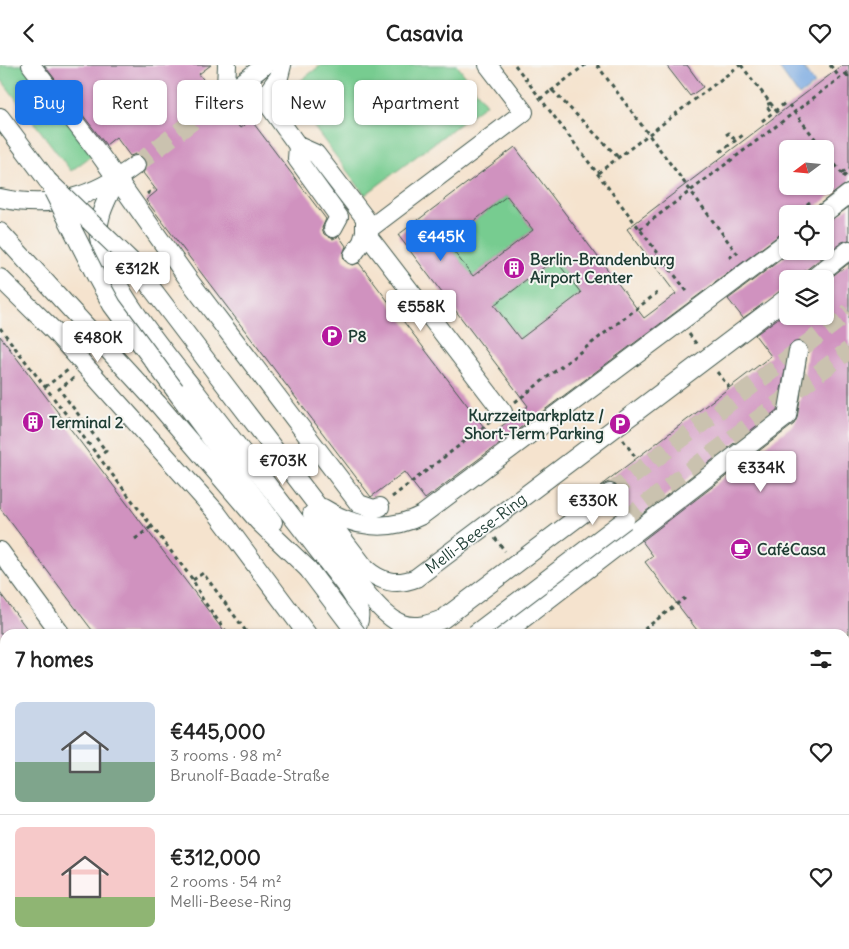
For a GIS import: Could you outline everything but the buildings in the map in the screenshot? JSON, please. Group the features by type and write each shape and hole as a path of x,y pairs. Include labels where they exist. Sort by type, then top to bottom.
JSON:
{"street":[{"path":"32,65 191,283 359,504 374,509 380,507"},
{"path":"226,80 227,65"},
{"path":"246,80 265,65"},
{"path":"282,65 279,77 267,93 267,103 298,146 316,153 365,218 365,232 362,242 353,255"},
{"path":"365,232 524,111 488,65"},
{"path":"262,102 267,103"},
{"name":"Melli-Beese-Ring","path":"0,117 48,181 131,261 282,458 310,499 372,574 390,583 400,583 416,579 779,304"},
{"path":"298,146 297,159 339,217 333,228"},
{"path":"0,197 19,202 54,202 89,194 117,179 136,165"},
{"path":"117,179 105,203 98,226 100,243 117,281 148,330 348,589 360,612 360,621 355,629"},
{"name":"Melli-Beese-Ring","path":"48,181 96,276 129,329 353,629"},
{"path":"834,206 849,194"},
{"path":"0,232 158,403 258,521 308,569"},
{"path":"365,232 503,412"},
{"path":"310,499 346,520 373,526 398,525 422,515 779,248"},
{"path":"823,270 849,250"},
{"path":"0,278 54,331 216,512 303,629"},
{"path":"510,629 787,416 798,351"},
{"name":"Melli-Beese-Ring","path":"310,499 328,539 383,612 403,624 415,626 443,619 610,493"},
{"path":"482,629 625,520"},
{"path":"0,551 57,629"},
{"path":"430,629 443,619"}],"path":[{"path":"515,65 689,294"},
{"path":"540,99 585,65"},
{"path":"597,65 738,254 729,258"},
{"path":"598,173 739,65 778,113"},
{"path":"830,65 840,78"},
{"path":"640,229 847,72 849,78"},
{"path":"552,90 618,157"},
{"path":"770,103 766,105 772,113"},
{"path":"762,121 787,104 816,140"},
{"path":"726,135 729,133 736,141"},
{"path":"720,152 743,135"},
{"path":"834,163 843,175 849,168"},
{"path":"380,507 657,293"},
{"path":"0,328 193,580 203,600 224,629"},
{"path":"45,387 69,370 75,377 59,389 106,451 98,457"},
{"path":"135,539 151,527"},
{"path":"193,580 203,573 244,629"},
{"path":"645,629 685,598"}],"green space":[{"path":"0,65 41,65 52,80 15,80 15,98 0,78"},
{"path":"321,65 457,65 468,80 354,80 354,125 458,125 365,195 312,125 344,125 344,80 301,80"},
{"path":"477,92 486,104 477,111"},
{"path":"83,121 103,147 71,171 36,125 83,125"},
{"path":"507,196 533,230 473,276 446,242"},
{"path":"555,259 581,294 520,339 494,305"}],"water":[{"path":"777,65 801,65 815,84 799,96"}],"tunnel":[{"path":"136,165 188,125"},
{"path":"610,493 849,312"},
{"path":"625,520 849,350"}],"place":[{"name":"Berlin-Brandenburg Airport Center","path":"514,268"},
{"name":"P8","path":"332,336"},
{"name":"Terminal 2","path":"33,422"},
{"name":"Kurzzeitparkplatz / Short-Term Parking","path":"620,424"},
{"name":"CaféCasa","path":"741,549"}]}
